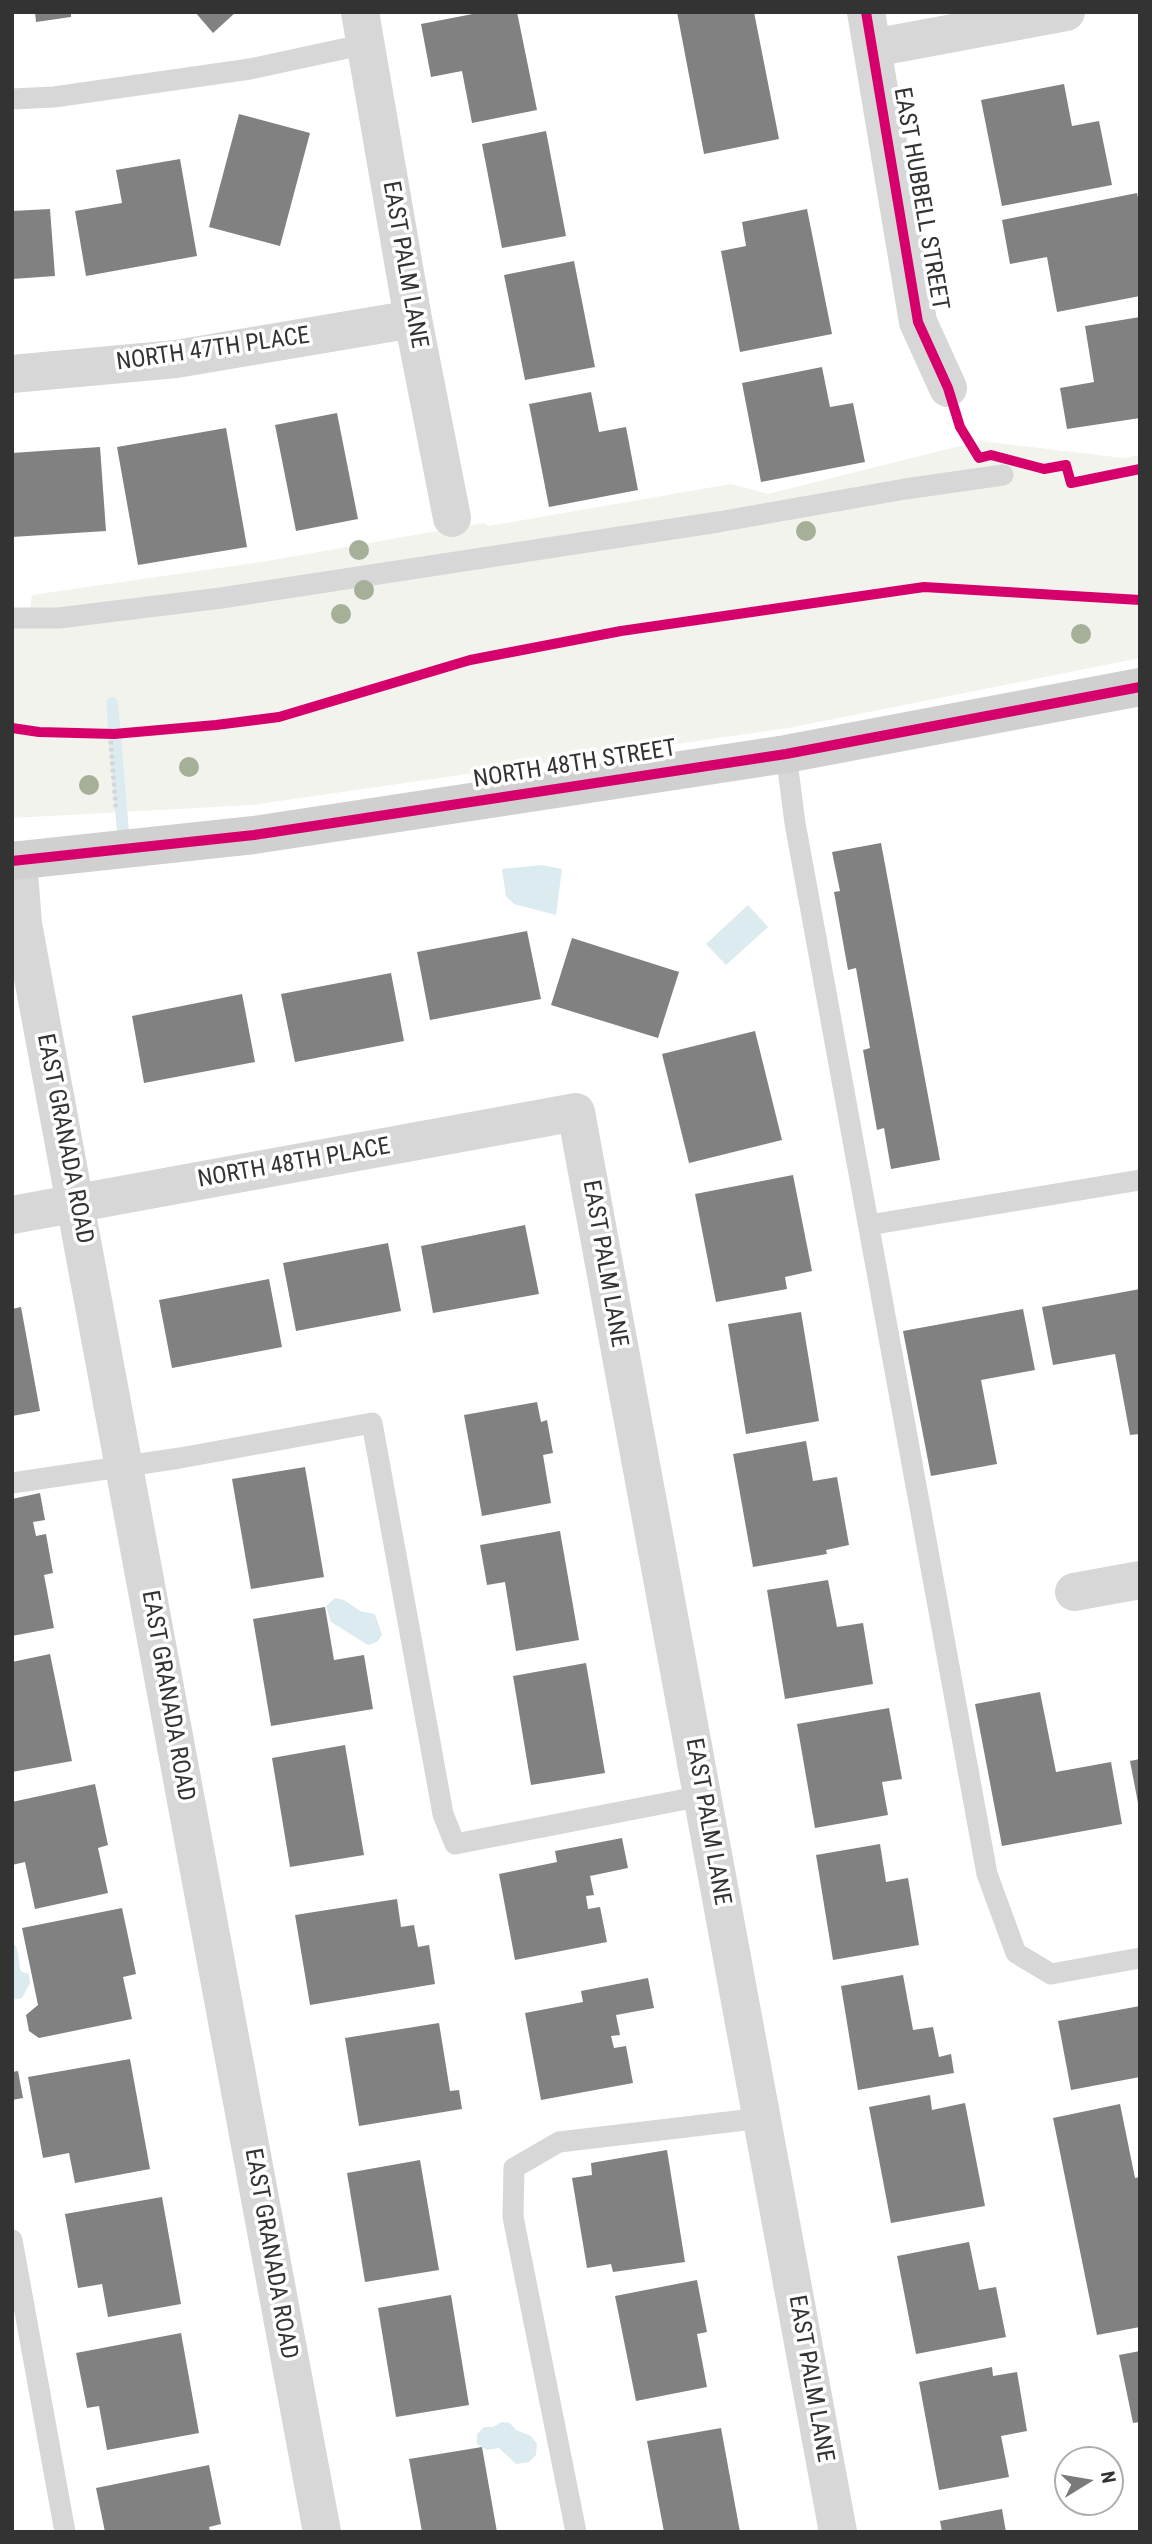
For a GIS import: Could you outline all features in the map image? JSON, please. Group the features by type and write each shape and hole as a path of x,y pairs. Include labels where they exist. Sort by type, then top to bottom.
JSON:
{"street":[{"path":"869,30 1066,12"},
{"name":"EAST PALM LANE","path":"363,28 413,318 452,518"},
{"name":"EAST HUBBELL STREET","path":"869,30 918,322 948,388"},
{"name":"NORTH 47TH PLACE","path":"12,374 176,359 413,318"},
{"name":"NORTH 48TH STREET","path":"15,860 254,835 786,754 1140,687"},
{"name":"EAST GRANADA ROAD","path":"15,860 23,924 322,2532"},
{"name":"EAST PALM LANE","path":"576,1112 838,2532"},
{"name":"NORTH 48TH PLACE","path":"12,1215 576,1112"},
{"path":"1074,1592 1140,1580"}],"lane":[{"path":"12,99 54,97 250,69 363,28"},
{"path":"12,618 59,618 221,598 705,524 1003,475"},
{"path":"786,754 795,823 986,1874 1016,1953 1051,1974 1140,1958"},
{"path":"869,1225 1140,1180"},
{"path":"12,1483 125,1467 372,1423 443,1814 455,1844 702,1796"},
{"path":"576,2532 513,2217 514,2168 558,2142 762,2118"},
{"path":"12,2241 65,2532"}],"path":[{"path":"98,733 127,733"},
{"path":"110,734 118,848"}],"shaded area":[{"path":"980,441 1123,458 1140,455 1140,658 788,728 251,805 12,818 12,628 27,628 32,595 268,561 484,523 489,526 731,484 768,494"},
{"path":"542,865 562,869 556,915 514,904 506,896 502,869"},
{"path":"748,905 768,927 726,965 706,944"},
{"path":"335,1598 344,1600 360,1611 375,1614 382,1635 377,1642 368,1645 331,1622 326,1606"},
{"path":"12,1943 16,1946 20,1969 29,1974 30,1983 22,1998 12,2000"},
{"path":"502,2422 510,2423 516,2430 531,2436 537,2444 536,2455 529,2462 516,2464 499,2448 487,2450 477,2444 477,2434 484,2427 493,2427"}],"building":[{"path":"35,12 71,12 71,17 36,22"},
{"path":"195,12 236,12 213,33"},
{"path":"483,12 517,12 537,110 472,123 462,71 431,77 421,24"},
{"path":"677,12 754,12 779,139 704,154"},
{"path":"1064,84 1072,126 1099,121 1112,185 1002,206 981,100"},
{"path":"239,114 310,133 280,246 209,227"},
{"path":"546,131 566,236 502,248 482,144"},
{"path":"180,159 197,256 86,276 75,211 122,203 116,170"},
{"path":"1137,193 1140,207 1140,296 1057,312 1047,257 1010,264 1002,220"},
{"path":"50,209 55,276 12,279 12,211"},
{"path":"807,209 832,334 740,352 721,251 746,246 742,222"},
{"path":"574,261 595,367 525,380 504,275"},
{"path":"1140,317 1140,418 1067,429 1060,388 1094,382 1085,326"},
{"path":"822,367 830,407 853,403 865,462 761,482 742,383"},
{"path":"591,392 599,432 626,427 638,490 549,507 529,404"},
{"path":"337,413 358,519 296,531 275,425"},
{"path":"226,428 247,547 138,565 117,447"},
{"path":"100,447 106,531 12,537 12,453"},
{"path":"881,843 940,1160 891,1169 884,1128 877,1130 863,1050 870,1048 856,968 848,970 834,892 840,891 832,852"},
{"path":"527,931 541,999 430,1020 417,952"},
{"path":"572,938 679,972 658,1038 551,1005"},
{"path":"391,973 404,1041 295,1062 281,994"},
{"path":"242,994 255,1062 144,1083 132,1016"},
{"path":"755,1031 782,1140 689,1163 662,1054"},
{"path":"793,1175 812,1271 785,1277 787,1289 716,1302 695,1194"},
{"path":"525,1225 539,1294 433,1313 421,1246"},
{"path":"388,1243 401,1311 296,1331 283,1263"},
{"path":"269,1279 282,1347 172,1368 159,1300"},
{"path":"1140,1289 1140,1434 1130,1435 1115,1354 1053,1365 1042,1307"},
{"path":"21,1307 40,1411 12,1416 12,1309"},
{"path":"1023,1309 1035,1370 981,1380 997,1464 931,1476 903,1331"},
{"path":"801,1312 819,1421 746,1434 728,1324"},
{"path":"537,1402 541,1422 547,1420 553,1453 543,1455 551,1503 482,1516 464,1415"},
{"path":"806,1441 813,1481 837,1477 849,1545 826,1550 827,1554 753,1567 733,1454"},
{"path":"305,1467 324,1577 251,1589 232,1479"},
{"path":"40,1493 45,1520 33,1522 36,1536 46,1534 53,1573 44,1575 54,1628 12,1636 12,1499"},
{"path":"560,1531 579,1640 516,1651 505,1582 487,1585 480,1545"},
{"path":"828,1580 837,1627 863,1623 873,1684 785,1699 767,1590"},
{"path":"325,1607 334,1660 364,1655 373,1709 271,1726 253,1619"},
{"path":"50,1654 72,1761 12,1772 12,1662"},
{"path":"586,1663 605,1773 531,1785 513,1676"},
{"path":"1040,1692 1056,1772 1111,1762 1122,1824 1002,1846 975,1704"},
{"path":"889,1708 902,1779 882,1782 888,1815 815,1828 797,1724"},
{"path":"345,1745 364,1855 290,1867 272,1758"},
{"path":"1140,1759 1140,1802 1138,1803 1130,1761"},
{"path":"95,1784 108,1845 98,1848 108,1893 35,1909 25,1862 12,1865 12,1802"},
{"path":"622,1838 628,1868 590,1876 594,1895 586,1896 588,1909 600,1907 607,1942 515,1960 499,1874 557,1862 555,1851"},
{"path":"880,1844 886,1882 908,1878 919,1945 833,1960 816,1855"},
{"path":"397,1899 401,1927 414,1925 418,1947 429,1945 435,1984 310,2005 295,1915"},
{"path":"122,1908 136,1974 123,1977 132,2019 39,2038 29,2031 26,2015 38,2005 22,1928"},
{"path":"903,1975 913,2030 933,2027 939,2057 951,2054 954,2073 858,2090 841,1986"},
{"path":"648,1978 654,2008 616,2015 620,2035 611,2036 614,2048 626,2046 633,2083 541,2100 525,2013 583,2002 581,1991"},
{"path":"1140,2006 1140,2077 1071,2090 1058,2021"},
{"path":"439,2023 450,2091 459,2090 462,2109 359,2126 345,2038"},
{"path":"130,2059 150,2169 75,2183 69,2153 43,2158 28,2077"},
{"path":"18,2071 23,2098 12,2100 12,2072"},
{"path":"930,2095 932,2110 965,2103 985,2206 891,2223 869,2107"},
{"path":"1120,2104 1135,2178 1140,2177 1140,2327 1097,2335 1053,2118"},
{"path":"667,2150 685,2262 613,2272 611,2264 587,2268 572,2178 592,2175 591,2163"},
{"path":"420,2160 439,2270 365,2282 347,2173"},
{"path":"162,2197 181,2304 108,2317 102,2284 78,2288 65,2214"},
{"path":"969,2242 979,2290 996,2287 1006,2337 916,2354 897,2256"},
{"path":"697,2280 707,2332 697,2334 707,2387 636,2401 615,2296"},
{"path":"451,2295 469,2405 396,2417 378,2308"},
{"path":"181,2333 199,2433 107,2450 99,2406 87,2408 76,2353"},
{"path":"1140,2351 1140,2422 1133,2423 1119,2355"},
{"path":"992,2367 993,2376 1017,2372 1027,2431 1001,2436 1009,2477 939,2490 919,2382"},
{"path":"721,2428 740,2532 664,2532 647,2441"},
{"path":"482,2447 497,2532 422,2532 409,2459"},
{"path":"209,2465 221,2524 209,2527 210,2532 105,2532 96,2488"},
{"path":"1002,2509 1006,2532 942,2532 940,2521"}],"waterway":[{"path":"112,703 124,844"}],"cycle path":[{"path":"866,12 918,322 948,388 960,427 979,458 991,455 1044,469 1066,465 1071,483 1140,469"},
{"path":"12,728 39,732 114,734 279,717 470,660 621,631 924,587 1140,600"},
{"path":"12,861 254,835 786,754 1140,687"}]}
